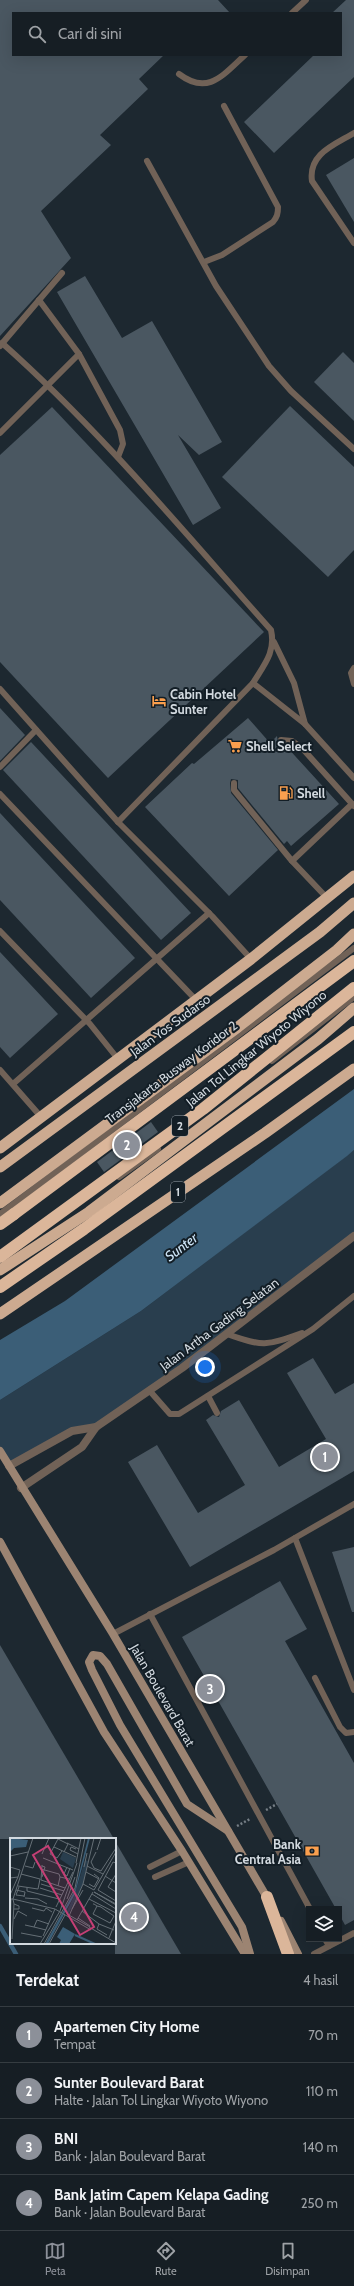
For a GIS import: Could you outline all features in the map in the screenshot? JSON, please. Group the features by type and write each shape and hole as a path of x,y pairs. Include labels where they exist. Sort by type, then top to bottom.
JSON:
{"highway":[{"path":"0,1148 42,1118 251,959 328,899 354,876"},
{"name":"Jalan Yos Sudarso","path":"0,1167 320,932 354,903"},
{"path":"238,1027 337,950 354,934"},
{"path":"0,1203 324,964 354,937"},
{"name":"Jalan Tol Lingkar Wiyoto Wiyono","path":"0,1224 354,961"},
{"name":"Jalan Tol Lingkar Wiyoto Wiyono","path":"0,1258 203,1109 354,988"},
{"path":"0,1270 89,1212 318,1039 354,1008"},
{"path":"0,1287 84,1229 354,1032"},
{"name":"1","path":"0,1314 265,1133 354,1069"},
{"path":"267,1897 288,1954"}],"main road":[{"name":"Jalan Boulevard Barat","path":"0,1451 21,1488 114,1634 267,1897 298,1954"},
{"path":"0,1542 104,1732 189,1862 245,1954"},
{"path":"229,1831 186,1804 107,1664 100,1656 94,1655 89,1662 120,1725 242,1927 250,1954"}],"street":[{"name":"Jalan Artha Gading Selatan","path":"21,1488 82,1447 96,1427 227,1334 354,1236"},
{"name":"Jalan Artha Gading Selatan","path":"9,1466 72,1431 96,1427"}],"lane":[{"path":"293,12 306,0"},
{"path":"179,74 190,82 198,85 220,77 244,56"},
{"path":"204,262 222,255 273,222 277,217 278,211 278,207 224,106"},
{"path":"354,133 317,157 312,164 310,172 312,181 354,242"},
{"path":"147,161 216,286 269,366 291,391 354,449"},
{"path":"62,273 1,344 49,384 118,457 271,630 274,642 294,683 305,724"},
{"path":"39,300 80,354 120,430 123,444 118,457"},
{"path":"0,433 80,354"},
{"path":"118,822 253,683 271,653 274,642"},
{"path":"354,668 351,673 354,684"},
{"path":"253,683 305,724 354,778"},
{"path":"0,689 118,822 209,913 251,959"},
{"path":"0,767 36,730"},
{"path":"281,740 292,740 302,748 353,805 292,861"},
{"path":"234,783 234,790 292,861 328,899"},
{"path":"0,794 196,1000"},
{"path":"13,1084 88,1022 157,958 209,913"},
{"path":"0,931 88,1022 118,1060"},
{"name":"Transjakarta Busway Koridor 2","path":"0,1214 354,948"},
{"path":"0,1258 136,1166 354,997"},
{"path":"0,1070 42,1118"},
{"path":"149,1390 170,1414 175,1415 208,1396 313,1329 354,1296"},
{"path":"227,1334 257,1344 272,1344 313,1329"},
{"path":"208,1396 217,1413"},
{"path":"114,1634 295,1538 354,1504"},
{"path":"295,1538 354,1690"},
{"path":"150,1614 308,1906"},
{"path":"314,1678 340,1726 346,1733 354,1732"},
{"path":"150,1867 182,1851"},
{"path":"155,1877 189,1862"},
{"path":"314,1954 354,1933"},
{"path":"327,1942 329,1946"}],"path":[{"path":"240,1824 247,1820"}],"shaded area":[{"path":"354,1150 354,1235 227,1334 96,1427 72,1431 9,1466 0,1451 0,1400 141,1311"}],"water":[{"name":"Sunter","path":"354,1089 354,1150 141,1311 0,1400 0,1340 65,1301"}],"building":[{"path":"0,0 218,0 229,12 12,12 12,56 163,56 139,79 148,89 100,135 111,145 41,211 71,258 0,336"},
{"path":"346,0 354,0 354,77 274,153 244,122 313,56 342,56 342,12 333,12"},
{"path":"354,158 354,222 326,175"},
{"path":"85,276 122,338 152,321 222,442 199,455 178,435 221,508 193,525 57,292"},
{"path":"343,352 354,363 354,421 314,382"},
{"path":"290,406 354,467 354,550 328,577 222,477"},
{"path":"52,407 264,632 108,778 0,662 0,455"},
{"path":"0,708 25,735 0,761"},
{"path":"248,718 270,743 277,736 278,743 285,745 339,804 291,846 287,841 284,844 238,788 238,780 231,779 231,793 278,850 229,896 145,807 192,763 194,764"},
{"path":"31,742 191,913 161,940 3,770"},
{"path":"0,813 135,958 91,998 0,900"},
{"path":"0,952 58,1014 10,1058 0,1047"},
{"path":"151,1122 158,1132 104,1172 97,1162"},
{"path":"313,1358 335,1394 354,1383 354,1471 190,1567 128,1462 157,1445 198,1513 245,1485 206,1420 213,1415 219,1417 221,1411 239,1400 279,1467 326,1439 287,1373"},
{"path":"354,1547 354,1612 352,1612 332,1552"},
{"path":"280,1581 307,1629 285,1641 354,1763 354,1920 345,1925 342,1920 342,1906 334,1906 182,1637"},
{"path":"0,1645 113,1838 0,1839"},
{"path":"116,1843 181,1954 115,1954 116,1944"}],"waterway":[{"path":"0,1926 10,1944"},
{"path":"10,1944 16,1954"}],"place":[{"name":"Cabin Hotel Sunter","path":"159,701"},
{"name":"Shell Select","path":"235,746"},
{"name":"Shell","path":"286,793"},
{"name":"Sunter Boulevard Barat","path":"127,1145"},
{"name":"Apartemen City Home","path":"325,1457"},
{"name":"BNI","path":"210,1689"},
{"name":"Bank Central Asia","path":"312,1851"},
{"name":"Bank Jatim Capem Kelapa Gading","path":"134,1917"}]}
